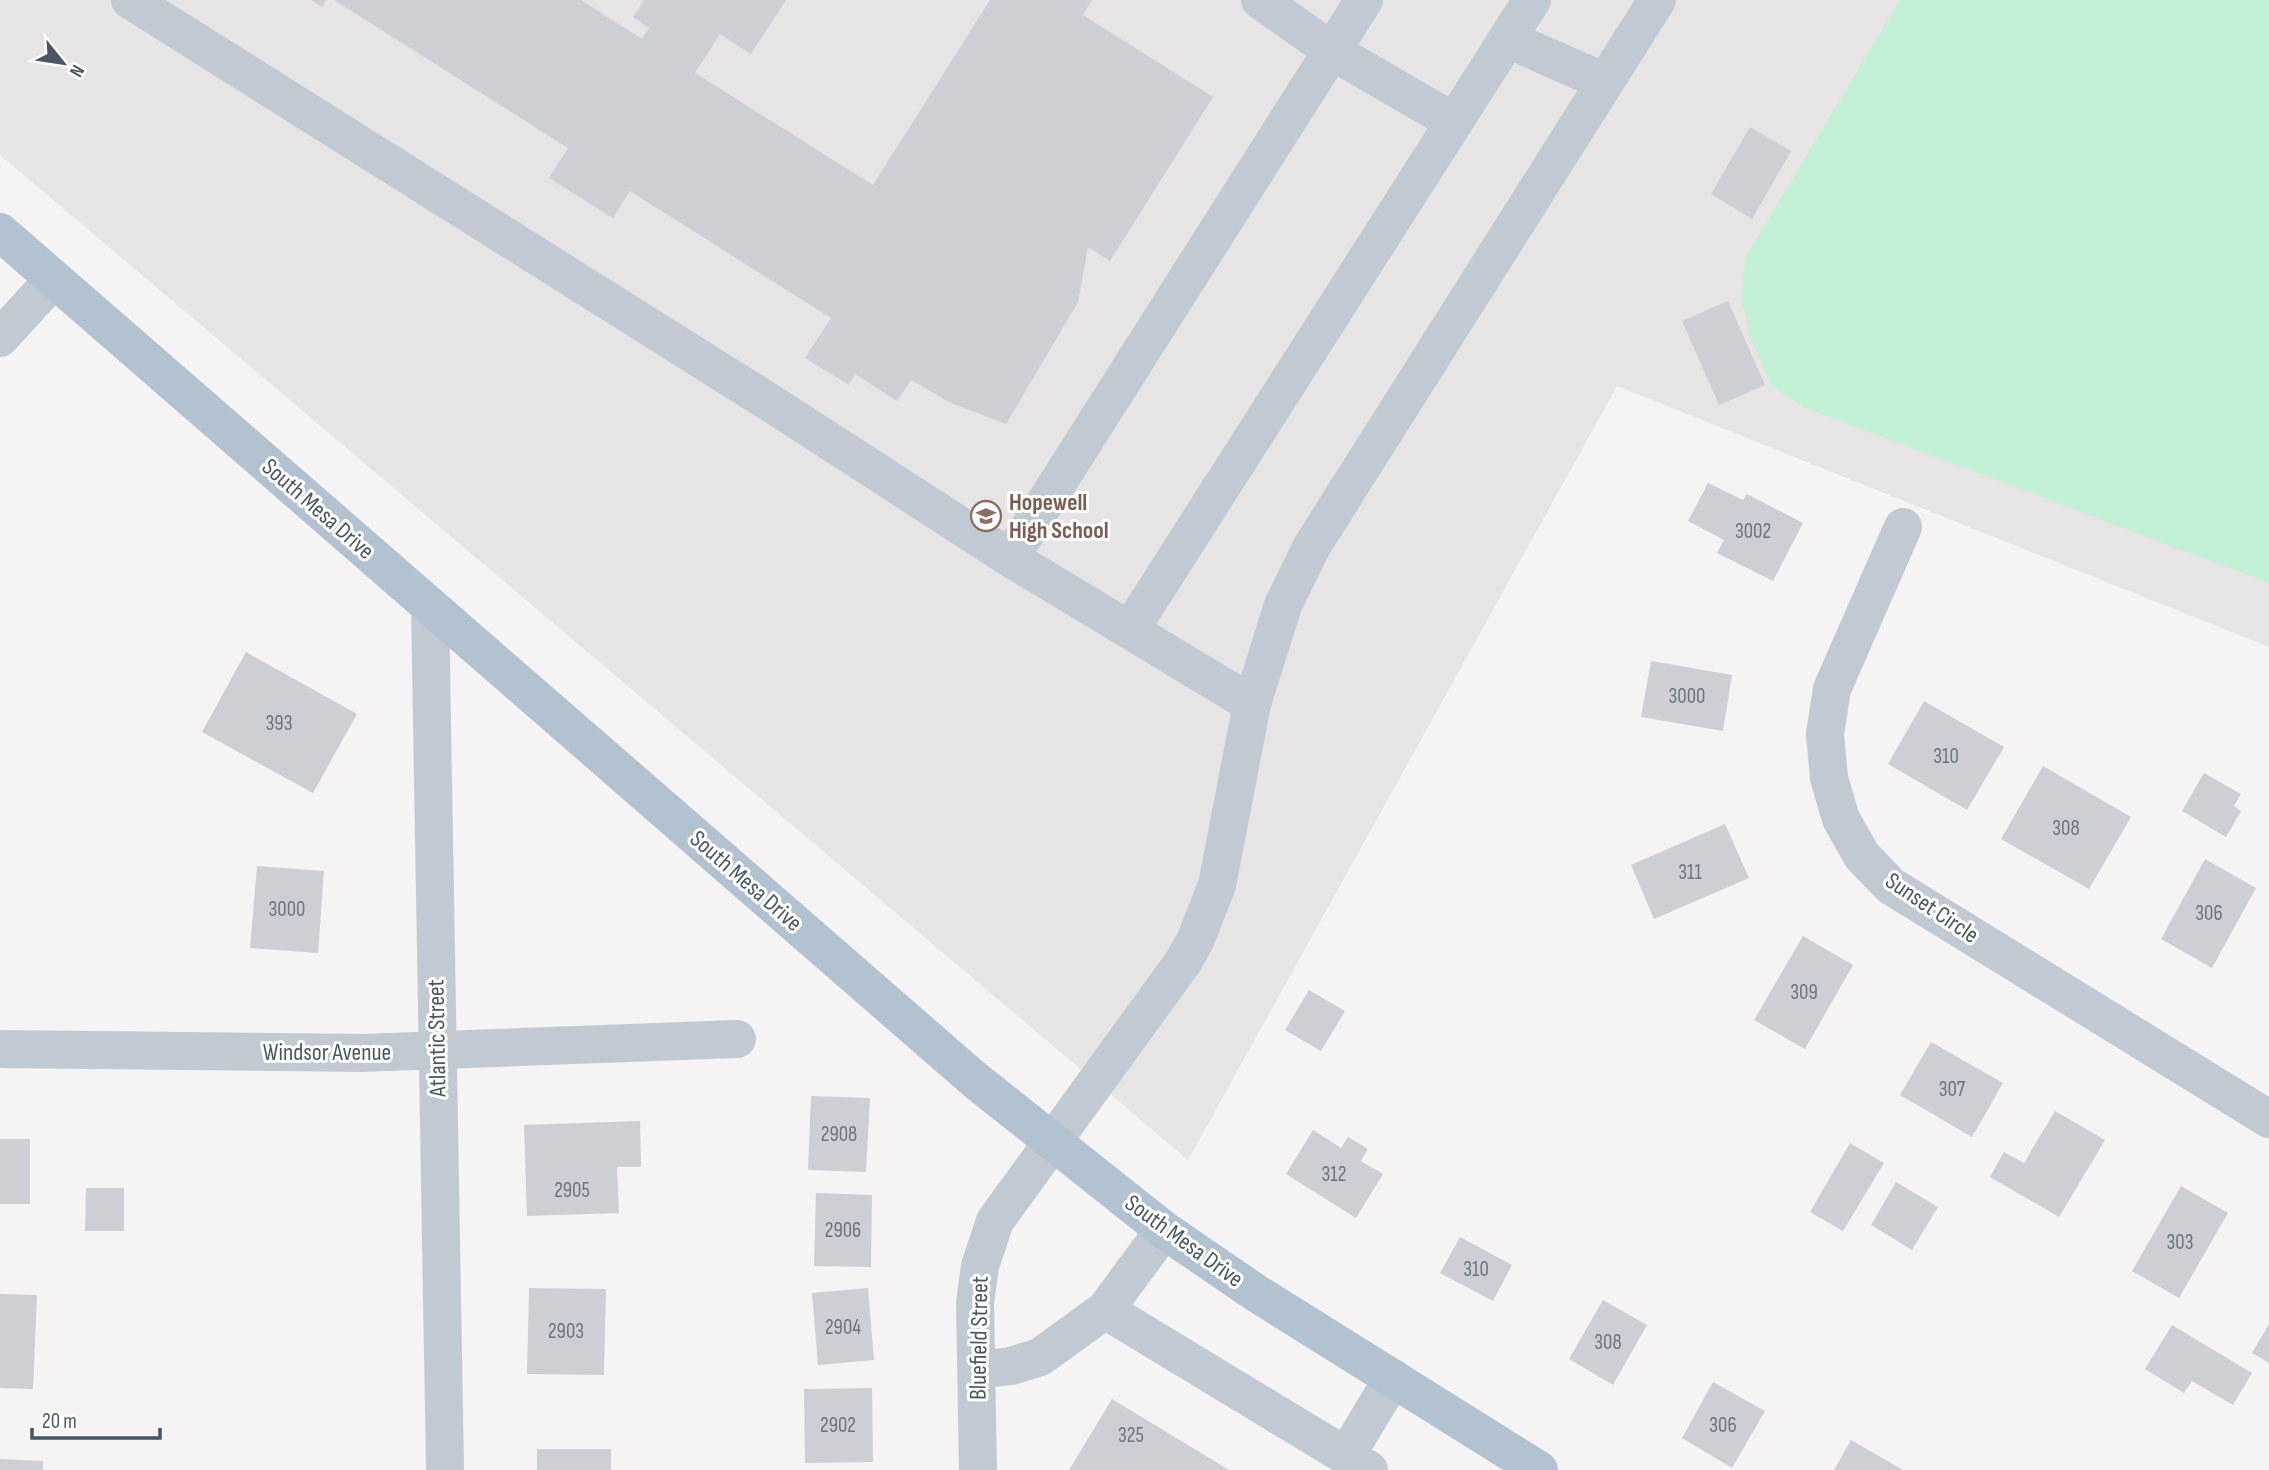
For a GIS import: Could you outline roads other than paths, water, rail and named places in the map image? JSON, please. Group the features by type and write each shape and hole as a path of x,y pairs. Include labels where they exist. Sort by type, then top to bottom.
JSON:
{"main road":[{"name":"South Mesa Drive","path":"0,232 965,1071 1052,1142 1164,1230 1256,1293 1539,1470"}],"street":[{"path":"130,0 783,411 1010,558 1252,704"},
{"path":"1260,0 1332,51 1454,122"},
{"path":"1010,558 1364,0"},
{"path":"1130,630 1532,0"},
{"name":"Bluefield Street","path":"978,1470 975,1303 980,1266 995,1222 1183,962 1195,941 1217,885 1252,704 1283,605 1312,546 1657,0"},
{"path":"1507,38 1605,82"},
{"path":"0,338 53,280"},
{"name":"Sunset Circle","path":"1903,527 1832,689 1825,734 1829,778 1841,819 1862,856 1891,886 2269,1119"},
{"name":"Atlantic Street","path":"430,606 445,1470"},
{"name":"Windsor Avenue","path":"0,1049 361,1053 737,1039"},
{"path":"976,1370 1011,1366 1040,1357 1105,1310 1164,1230"},
{"path":"1105,1310 1358,1463 1392,1378"}],"place":[{"name":"Hopewell High School","path":"986,516"}]}
